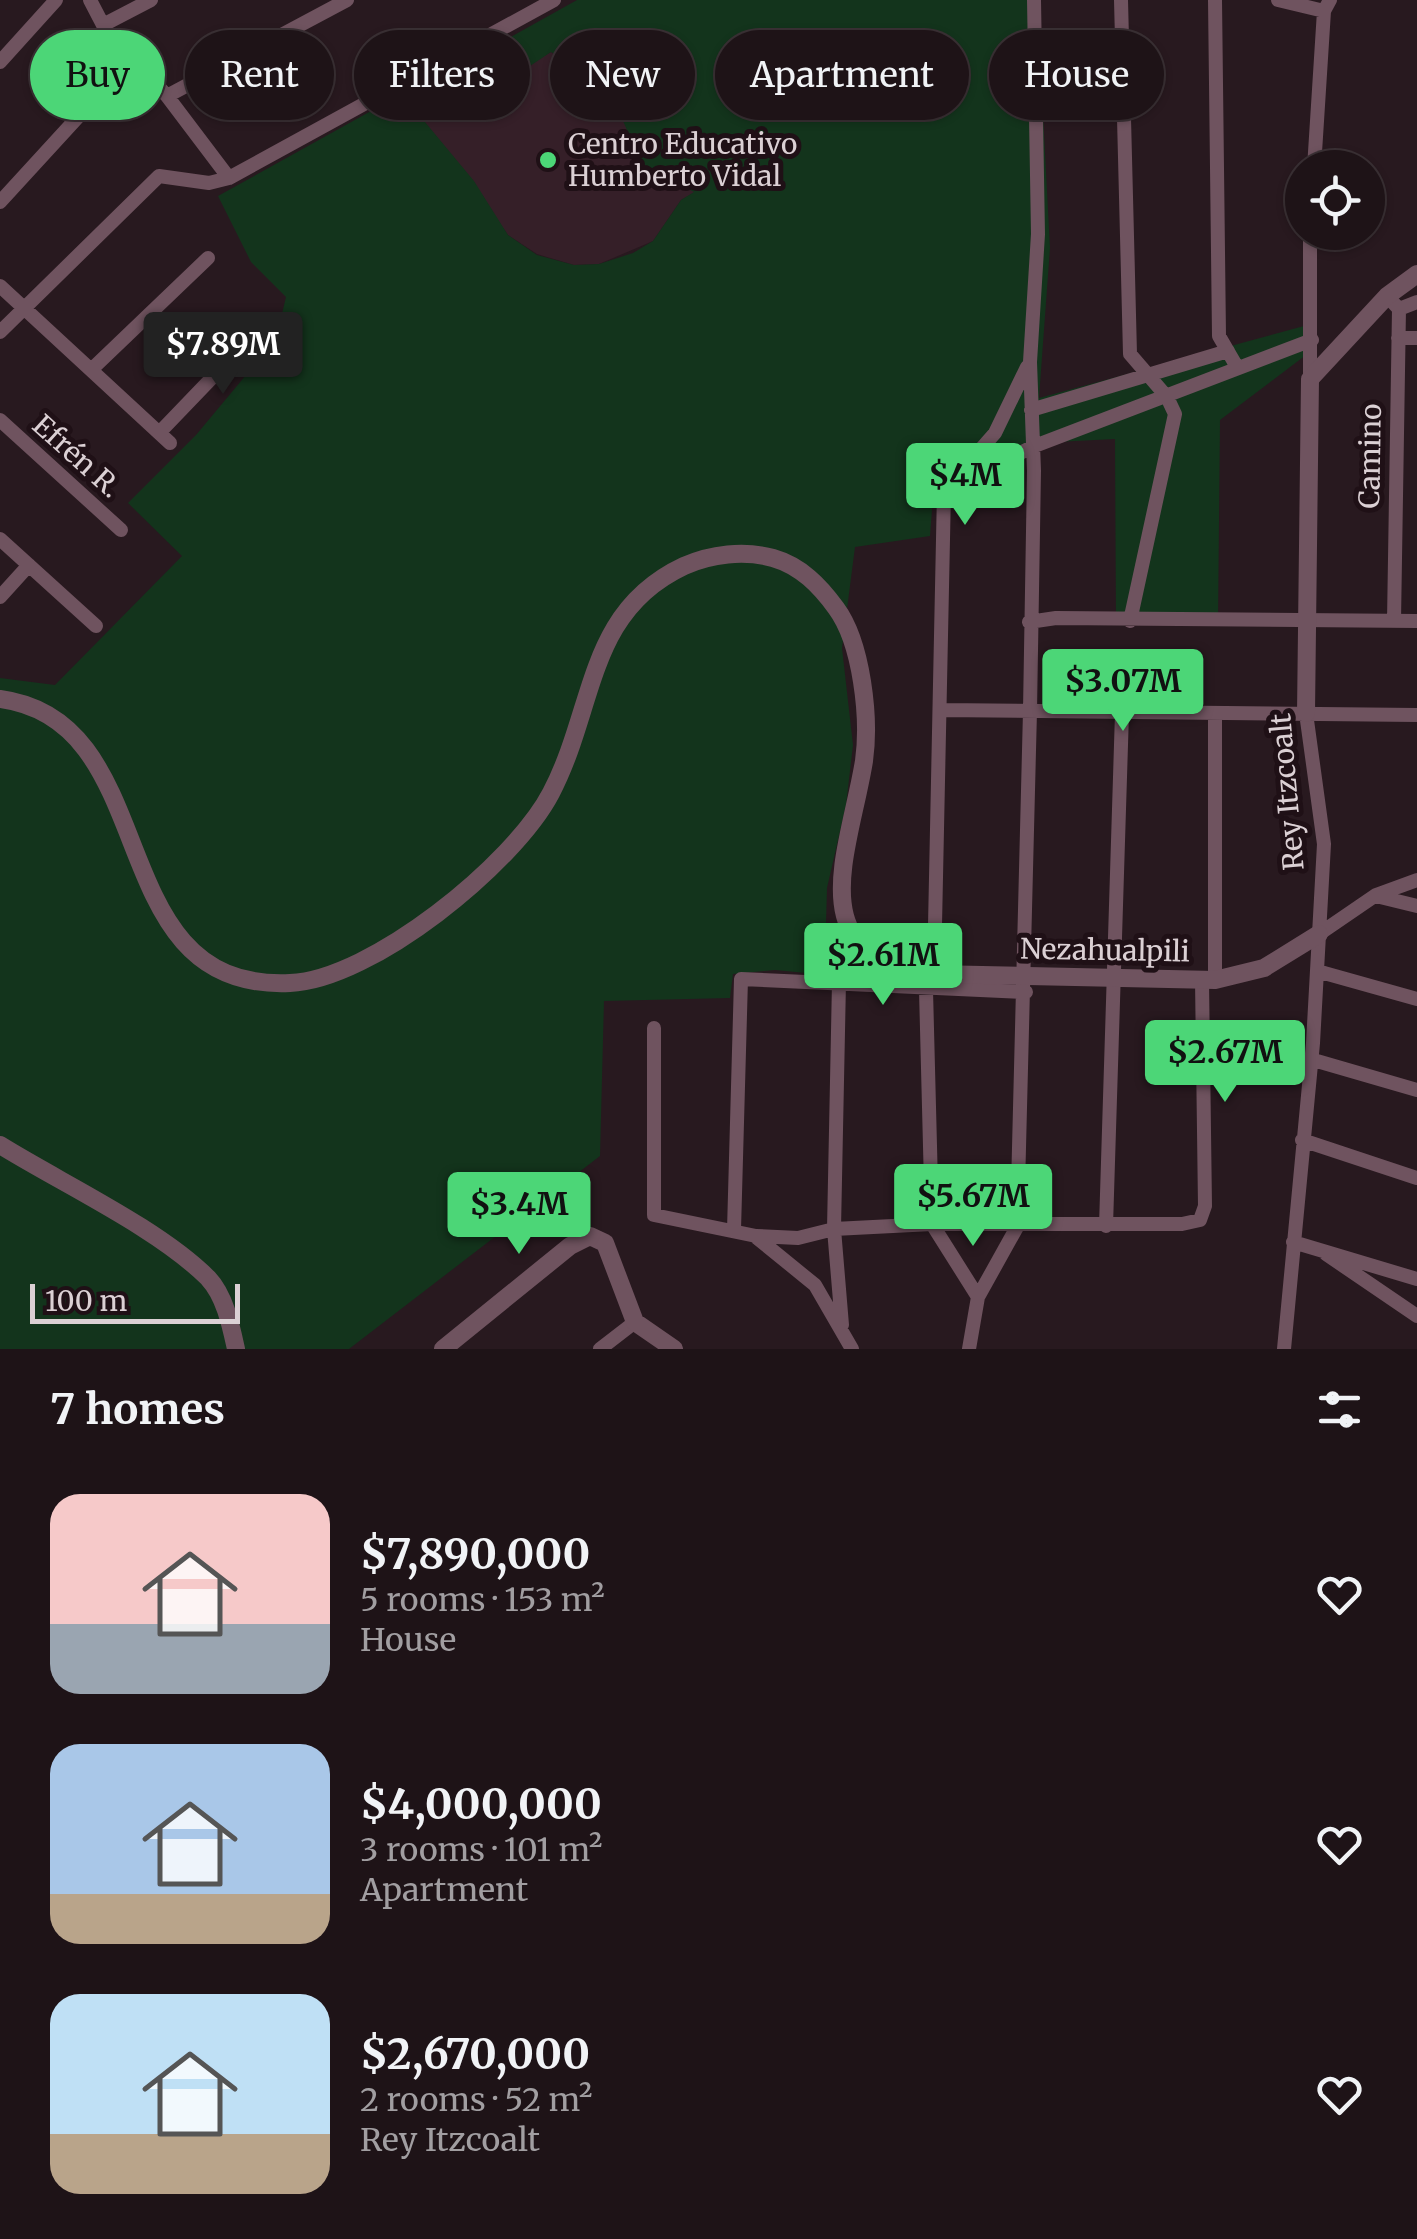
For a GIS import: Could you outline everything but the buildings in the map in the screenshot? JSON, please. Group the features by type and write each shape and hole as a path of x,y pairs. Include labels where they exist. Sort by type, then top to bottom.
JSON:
{"street":[{"path":"0,62 56,0"},
{"path":"90,0 108,30"},
{"path":"103,24 152,0"},
{"path":"229,178 166,96 347,0"},
{"path":"0,332 159,176 208,183 229,178 554,0"},
{"path":"969,1349 978,1298 1017,1227 1026,984 1030,362 1038,234 1034,0"},
{"path":"1121,0 1130,354 1167,398 1174,414 1170,448 1130,621"},
{"path":"1216,0 1219,336 1237,368"},
{"path":"1278,0 1327,5 1315,150"},
{"path":"0,202 75,120"},
{"path":"1310,250 1310,378"},
{"path":"91,370 208,258"},
{"path":"1310,378 1393,302 1417,274"},
{"path":"0,286 164,438 256,332"},
{"path":"1393,302 1417,302"},
{"name":"Camino","path":"1393,302 1398,338 1394,620"},
{"path":"1398,338 1417,338"},
{"path":"944,492 1032,447 1312,340"},
{"path":"1031,410 1228,351"},
{"path":"978,1298 932,1224 930,982 944,492 994,433 1030,362"},
{"name":"Rey Itzcoalt","path":"1284,1349 1317,971 1324,844 1306,713 1310,378"},
{"name":"Efrén R.","path":"0,420 121,530"},
{"path":"0,538 96,626"},
{"name":"Nezahualpili","path":"0,699 43,710 92,753 114,794 142,876 170,928 198,958 239,977 290,984 338,972 383,948 486,876 550,796 576,738 608,636 629,602 658,578 695,561 736,553 774,558 808,574 828,597 843,618 861,673 865,754 840,889 844,917 871,958 930,982 1026,984 1115,976 1208,980 1264,968 1319,934"},
{"path":"0,597 29,565"},
{"path":"1029,622 1417,621"},
{"path":"940,710 1417,715"},
{"path":"1106,1226 1122,712"},
{"path":"654,1028 654,1216 756,1236 798,1238 834,1230 932,1224 1106,1226 1200,1220 1205,1206 1214,713"},
{"path":"1319,934 1376,895 1417,880"},
{"path":"1376,895 1417,906"},
{"path":"1317,971 1417,999"},
{"path":"734,1230 742,979 930,982"},
{"path":"839,982 834,1230 842,1325"},
{"path":"1310,1058 1417,1090"},
{"path":"1302,1140 1417,1178"},
{"path":"0,1144 152,1237 210,1280 230,1318 236,1349"},
{"path":"444,1349 570,1246 590,1236 606,1242 635,1322 674,1349"},
{"path":"756,1236 815,1285 842,1325 852,1349"},
{"path":"1294,1242 1417,1278"},
{"path":"1322,1250 1417,1316"},
{"path":"600,1349 635,1322"}],"shaded area":[{"name":"Centro Educativo Humberto Vidal","path":"550,52 550,120 633,120 634,146 641,163 695,192 681,200 653,241 599,264 574,265 537,254 508,235 454,158 411,120 530,120 530,62"}],"green space":[{"path":"577,0 1037,0 1039,30 989,30 989,120 1043,120 1050,248 1039,398 1304,326 1306,355 1220,420 1218,624 1116,624 1115,439 1036,443 972,470 933,497 930,536 855,547 842,648 853,745 846,805 827,888 826,924 845,959 869,979 775,970 733,974 730,998 604,1001 600,1156 349,1349 0,1349 0,678 55,685 182,556 128,503 196,435 276,339 286,297 251,262 218,196 355,120 423,120 474,181 508,235 537,255 574,265 599,264 633,253 653,241 681,200 694,192 641,163 623,120 695,120 695,30 550,30 550,53 530,66 530,30 523,30"}],"place":[{"name":"Centro Educativo Humberto Vidal","path":"548,160"}]}
